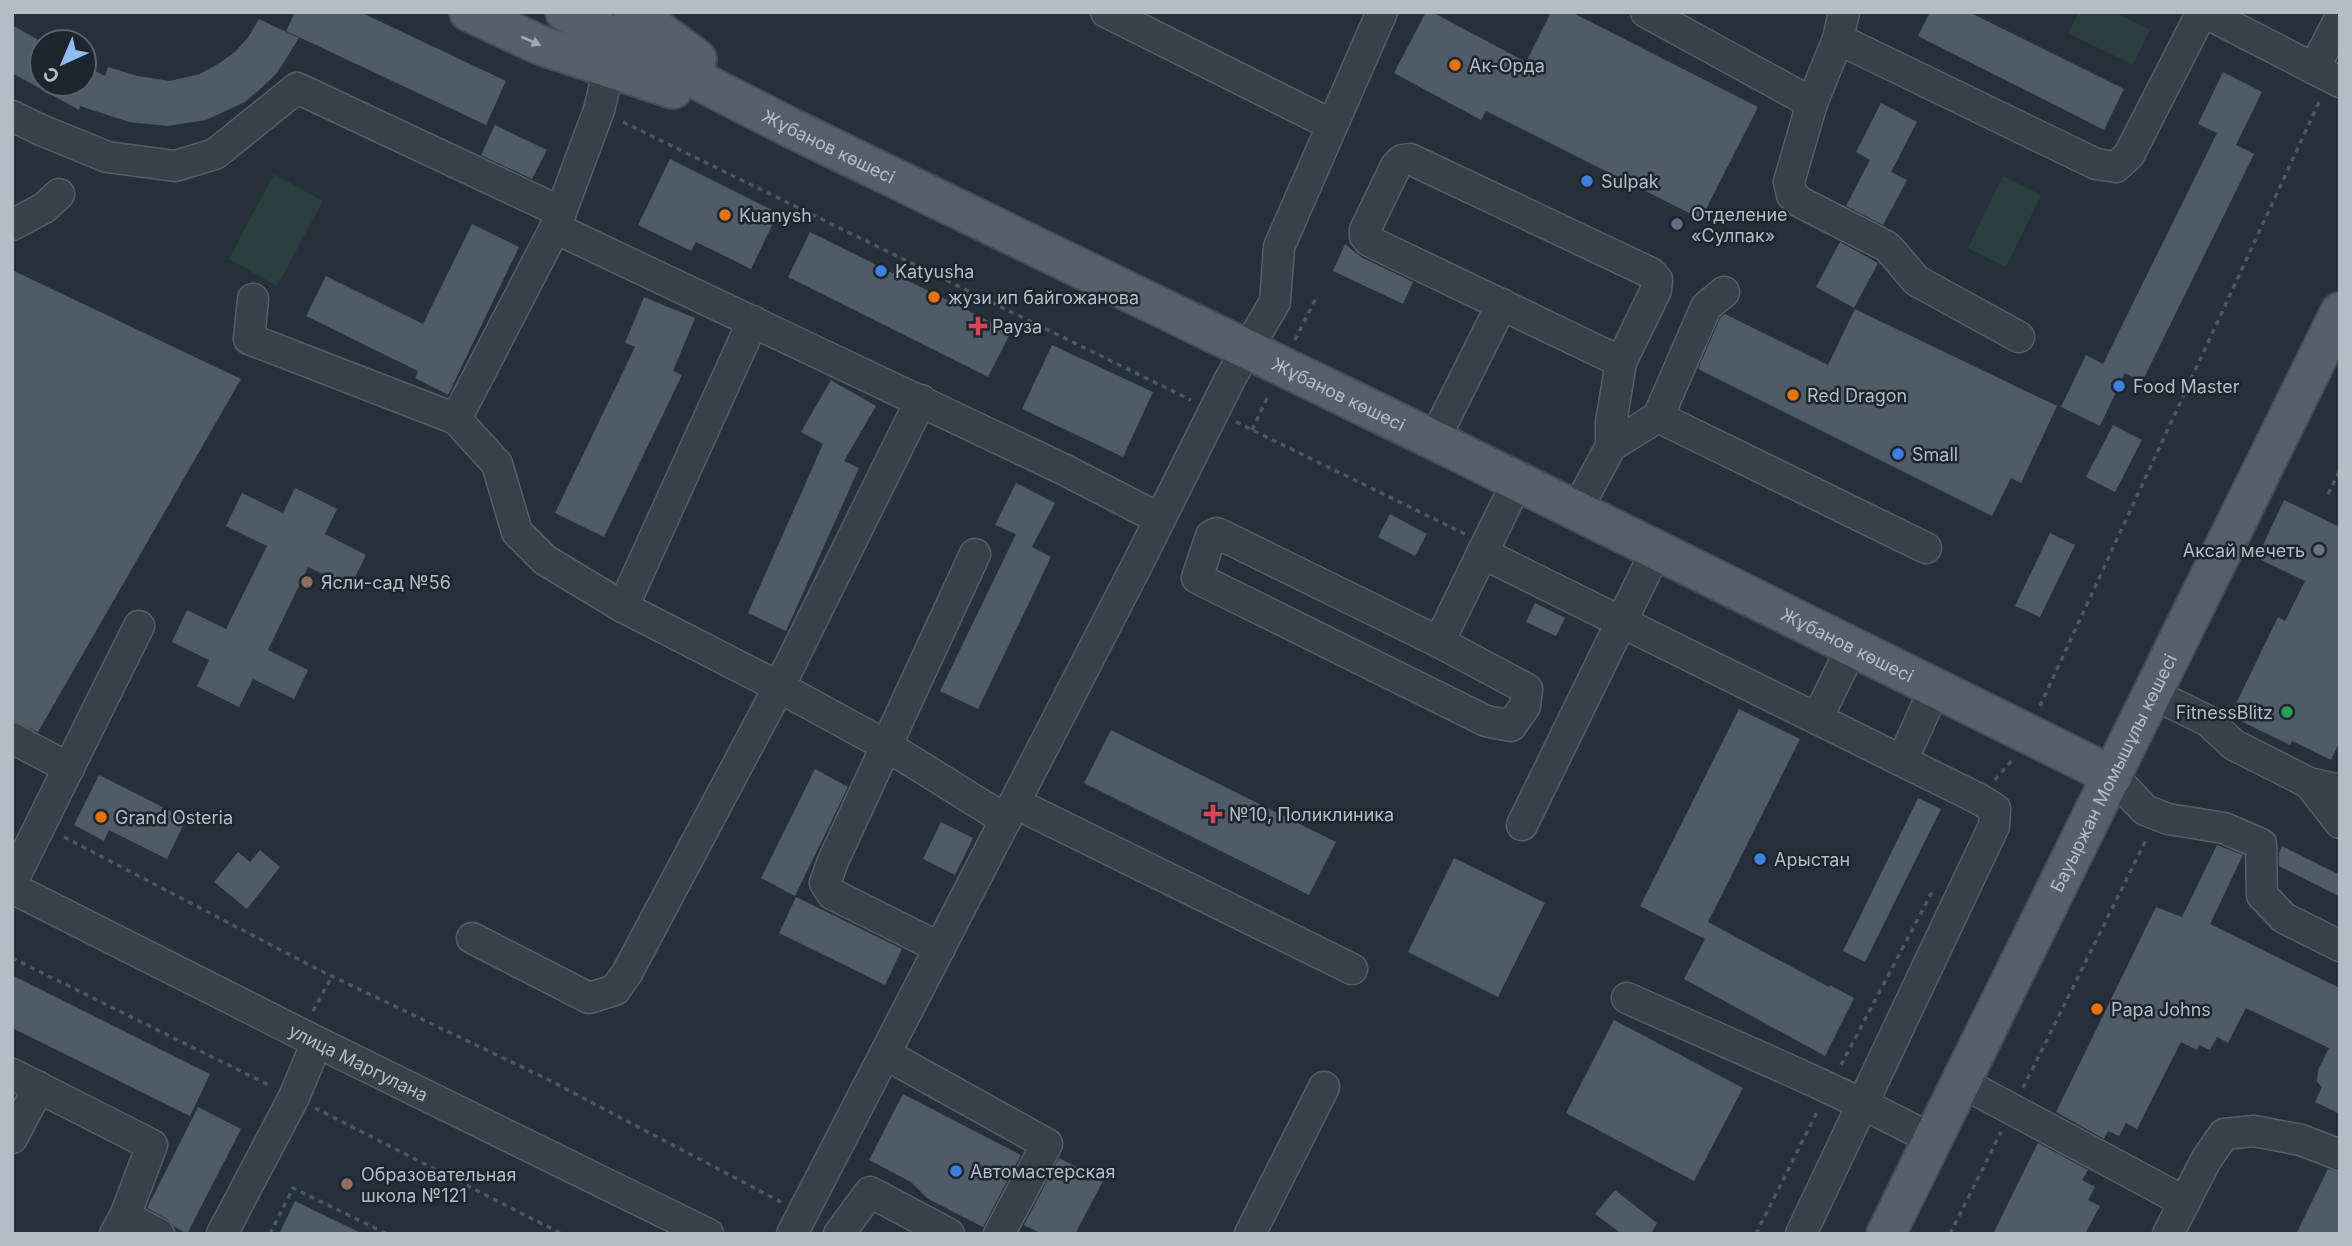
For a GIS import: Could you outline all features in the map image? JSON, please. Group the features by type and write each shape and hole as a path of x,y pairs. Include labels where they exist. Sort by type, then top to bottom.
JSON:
{"main road":[{"path":"469,12 540,45 789,127"},
{"name":"Жұбанов көшесі","path":"565,12 789,127 1434,440 2113,776"},
{"path":"633,12 789,127"},
{"name":"Бауыржан Момышұлы көшесі","path":"1886,1234 2340,312"}],"street":[{"path":"1106,12 1332,125"},
{"path":"795,1227 1214,411 1275,302 1279,247 1382,12"},
{"path":"1646,12 1812,103"},
{"path":"2019,337 1917,281 1886,246 1800,202 1792,195 1789,182 1812,103 1841,26 2096,164 2116,167 2129,155 2203,12 2328,76 2340,18"},
{"path":"456,419 558,220 599,110 609,68"},
{"path":"12,116 107,157 175,166 215,154 297,88 753,321 1065,470 1160,519"},
{"path":"1576,511 1611,446 1611,423 1621,362 1656,290 1657,281 1651,273 1410,159 1402,160 1396,166 1366,230 1365,236 1369,241 1621,362"},
{"path":"12,225 44,208 59,194"},
{"path":"1611,446 1658,416 1706,307 1724,292"},
{"path":"253,299 249,339 456,419 497,464 517,533 545,560 623,607 1010,811 1352,970"},
{"path":"1434,440 1502,304"},
{"path":"623,607 753,321"},
{"path":"472,938 589,998 615,990 779,687 921,400"},
{"path":"1658,416 1926,548"},
{"path":"1439,642 1517,482"},
{"path":"1217,533 1439,642 1527,689 1525,706 1511,726 1486,721 1197,578 1201,560 1211,536 1217,533"},
{"path":"1522,825 1657,551"},
{"path":"1482,553 1995,809 1994,826 1801,1234"},
{"path":"940,948 832,894 825,883 832,861 975,554"},
{"path":"12,882 139,626"},
{"path":"1817,719 1852,647"},
{"path":"1902,761 1935,688"},
{"path":"2153,694 2208,721 2234,745 2309,783 2340,790"},
{"path":"12,738 69,768"},
{"path":"2113,776 2146,810 2168,819 2224,828 2261,844 2262,895 2284,918 2340,946"},
{"path":"2309,783 2340,823"},
{"name":"улица Маргулана","path":"12,888 317,1042 708,1234"},
{"path":"1627,998 1863,1103 1933,1140"},
{"path":"222,1234 293,1097 317,1042"},
{"path":"885,1054 1047,1144 999,1234"},
{"path":"12,1074 152,1145 120,1225 159,1234"},
{"path":"1961,1082 2185,1202"},
{"path":"12,1138 38,1087"},
{"path":"1250,1234 1324,1087"},
{"path":"2168,1234 2206,1160 2224,1135 2254,1131 2301,1140 2340,1155"},
{"path":"839,1234 870,1192 949,1234"}],"path":[{"path":"2039,707 2313,114 2328,76"},
{"path":"599,110 1476,539 1482,553"},
{"path":"2328,494 2340,470"},
{"path":"1979,799 2017,755"},
{"path":"41,825 319,970 545,1078 782,1202 795,1227"},
{"path":"1950,1234 2151,830"},
{"path":"1756,1234 1828,1089 1932,892"},
{"path":"270,1234 293,1188 387,1234"}],"green space":[{"path":"2079,12 2115,12 2150,30 2133,65 2068,33"},
{"path":"274,174 323,201 277,286 229,259"},
{"path":"2003,176 2041,195 2006,267 1968,248"}],"building":[{"path":"295,12 360,12 506,81 486,125 286,31"},
{"path":"1426,12 1432,12 1526,62 1551,12 1571,12 1758,107 1701,219 1486,111 1481,120 1394,73"},
{"path":"1930,12 1969,12 2124,89 2104,130 1918,36"},
{"path":"259,19 299,38 277,73 259,90 245,102 206,120 167,126 129,122 80,106 79,110 57,98 98,98 98,72 105,76 108,67 138,76 170,81 200,74 236,51"},
{"path":"12,25 28,34 28,82 12,73"},
{"path":"2223,72 2262,92 2236,145 2254,154 2142,382 2125,373 2100,426 2061,407 2086,355 2103,364 2217,133 2198,124"},
{"path":"1881,103 1917,122 1891,172 1907,180 1883,225 1846,206 1870,160 1856,152"},
{"path":"495,125 547,150 532,179 481,155"},
{"path":"670,159 778,213 751,269 696,242 691,251 638,225"},
{"path":"472,224 519,247 448,395 415,378 418,371 306,316 326,276 423,324"},
{"path":"810,232 1011,332 988,377 788,277"},
{"path":"1840,242 1878,263 1854,308 1816,287"},
{"path":"1345,244 1361,257 1413,282 1403,304 1333,271"},
{"path":"12,270 241,379 38,732 12,721"},
{"path":"644,297 695,318 673,371 682,375 604,537 555,513 635,347 625,343"},
{"path":"1855,309 2057,406 2021,483 2011,478 1992,516 1698,369 1720,318 1725,314 1828,365"},
{"path":"1052,345 1153,392 1123,457 1022,409"},
{"path":"831,380 876,406 844,461 859,468 786,631 748,613 823,444 801,432"},
{"path":"2113,425 2142,440 2115,492 2086,477"},
{"path":"1016,483 1055,503 1032,547 1051,557 978,709 940,691 1016,534 995,525"},
{"path":"295,488 337,509 325,534 366,555 350,587 308,567 268,650 308,670 294,699 253,679 239,707 197,686 209,660 172,642 187,610 226,629 267,546 226,526 242,493 283,513"},
{"path":"2284,500 2340,527 2340,741 2331,760 2292,741 2290,745 2230,716 2278,617 2285,621 2305,581 2257,558"},
{"path":"1390,514 1427,534 1415,556 1378,537"},
{"path":"2050,533 2075,545 2040,617 2015,606"},
{"path":"1535,603 1565,618 1556,636 1526,622"},
{"path":"1739,709 1800,739 1708,922 1854,998 1825,1056 1684,979 1705,939 1640,906"},
{"name":"№10, Поликлиника","path":"1111,730 1336,842 1309,895 1084,783"},
{"path":"815,769 848,787 795,896 761,878"},
{"path":"99,775 186,819 167,859 109,830 104,841 74,825"},
{"path":"1918,798 1941,809 1865,962 1843,951"},
{"path":"941,822 973,838 955,875 923,859"},
{"path":"2217,845 2243,855 2210,924 2340,988 2340,1114 2315,1102 2322,1087 2317,1082 2318,1070 2329,1048 2246,1008 2228,1043 2217,1037 2210,1050 2199,1045 2197,1050 2181,1042 2137,1129 2126,1123 2119,1136 2108,1131 2104,1139 2056,1112 2156,907 2182,917"},
{"path":"2282,846 2340,875 2340,897 2279,866"},
{"path":"260,850 280,867 247,909 214,882 238,852 250,862"},
{"path":"1454,858 1545,903 1498,997 1408,952"},
{"path":"796,897 902,949 885,985 779,933"},
{"path":"12,975 210,1074 190,1116 12,1028"},
{"path":"1614,1020 1743,1088 1694,1181 1566,1113"},
{"name":"Автомастерская","path":"903,1094 1021,1155 983,1227 928,1199 911,1182 869,1160"},
{"path":"198,1107 241,1129 187,1234 147,1208"},
{"path":"2038,1143 2088,1170 2082,1180 2095,1187 2088,1200 2100,1206 2085,1234 1993,1234"},
{"path":"1059,1158 1103,1181 1075,1234 1042,1234 1024,1225"},
{"path":"2328,1169 2340,1172 2340,1234 2296,1234"},
{"path":"1615,1190 1657,1223 1651,1234 1622,1234 1595,1214"},
{"path":"295,1201 363,1234 279,1234"}],"place":[{"name":"Ак-Орда","path":"1455,65"},
{"name":"Sulpak","path":"1587,181"},
{"name":"Kuanysh","path":"725,215"},
{"name":"Отделение «Сулпак»","path":"1677,224"},
{"name":"Katyusha","path":"881,271"},
{"name":"жузи ип байгожанова","path":"934,297"},
{"name":"Рауза","path":"978,326"},
{"name":"Food Master","path":"2119,386"},
{"name":"Red Dragon","path":"1793,395"},
{"name":"Small","path":"1898,454"},
{"name":"Аксай мечеть","path":"2319,550"},
{"name":"Ясли-сад №56","path":"307,582"},
{"name":"FitnessBlitz","path":"2287,712"},
{"name":"№10, Поликлиника","path":"1213,814"},
{"name":"Grand Osteria","path":"101,817"},
{"name":"Арыстан","path":"1760,859"},
{"name":"Papa Johns","path":"2097,1009"},
{"name":"Автомастерская","path":"956,1171"},
{"name":"Образовательная школа №121","path":"347,1184"}]}
